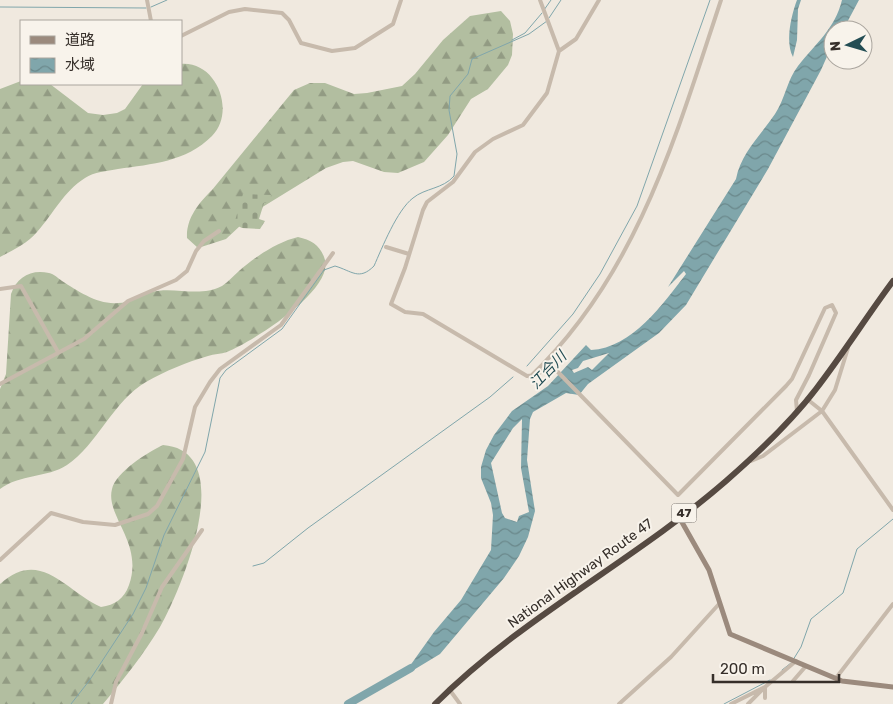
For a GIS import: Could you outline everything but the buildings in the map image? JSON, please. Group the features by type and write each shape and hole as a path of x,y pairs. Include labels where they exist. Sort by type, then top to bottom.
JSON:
{"highway":[{"name":"National Highway Route 47","path":"435,704 449,689 525,628 679,517 746,463 807,399 892,284"}],"main road":[{"path":"679,517 707,565 730,634 769,652 794,660 842,681 893,687"}],"street":[{"path":"147,0 151,20"},
{"path":"182,36 230,12 245,9 278,12 286,16 301,43 332,51 347,50 361,45 393,24 401,0"},
{"path":"540,0 559,51 551,86 528,121 484,145 467,162 453,182 427,202 410,254 391,300 393,306 405,312 423,314 530,377 537,375 547,367 554,368 674,492 680,494 786,386 825,308 832,305 836,313 796,400 797,411"},
{"path":"559,51 576,39 599,0"},
{"path":"530,377 571,332 602,289 638,228 659,180 721,0"},
{"path":"0,384 92,333 123,304 176,280 187,271 196,251 204,241 219,231"},
{"path":"386,247 410,254"},
{"path":"0,560 51,513 83,522 115,525 148,514 158,506 184,459 195,407 210,382 220,369 282,324 333,253"},
{"path":"0,289 21,286 58,352"},
{"path":"746,463 763,456 822,411 835,390 849,343"},
{"path":"807,399 822,411 893,510"},
{"path":"111,704 116,682 142,634 162,587 202,530"},
{"path":"619,704 671,657 719,604"},
{"path":"836,678 893,604"},
{"path":"748,704 794,660"},
{"path":"793,680 806,666"},
{"path":"765,687 765,698"},
{"path":"731,704 765,687"},
{"path":"449,689 460,704"}],"green space":[{"path":"501,11 510,21 513,34 512,55 508,65 488,89 471,99 448,135 424,162 398,173 384,172 353,161 343,162 326,168 256,211 226,239 198,248 187,238 191,217 198,206 294,90 310,83 325,83 354,94 402,86 415,74 443,40 470,16"},
{"path":"182,64 194,65 213,79 219,90 222,102 219,126 202,145 180,157 105,171 89,176 71,190 29,240 0,257 0,89 20,81 20,85 51,85 88,113 103,115 117,113 125,109 142,85 182,85"},
{"path":"243,194 271,195 269,203 264,203 259,219 265,221 260,229 242,228 234,224"},
{"path":"298,237 312,242 321,251 325,260 324,272 317,286 288,314 254,338 227,352 210,355 184,364 146,382 124,400 88,446 67,465 51,472 16,481 0,489 0,389 6,374 11,294 21,279 31,273 49,273 96,300 111,303 127,302 151,292 169,290 205,291 222,286 259,255 274,246"},
{"path":"163,445 186,453 198,471 201,495 198,524 190,555 180,584 154,637 103,704 0,704 0,584 15,574 28,570 41,571 53,576 101,607 111,605 118,600 129,585 132,556 111,499 112,489 126,469 149,452"}],"water":[{"path":"797,0 801,0 798,9 797,40 793,57 789,37"},
{"path":"842,0 859,0 848,20 835,19"},
{"path":"823,37 823,66 821,70 768,169 686,305 659,333 588,384 579,395 566,393 533,412 530,419 527,460 535,511 528,537 519,556 504,578 440,654 402,677 434,632 461,600 491,550 493,515 491,503 481,478 481,467 486,450 494,435 512,411 548,386 586,345 591,350 620,342 657,311 686,274 684,271 668,287 736,179 742,161 770,122 798,66","holes":["609,353 592,370 588,367 574,373 572,370 578,368 583,361","522,419 521,468 529,512 519,516 517,522 505,518 502,513 491,463 513,428"]}],"waterway":[{"path":"151,7 167,0"},
{"path":"544,10 551,0"},
{"path":"549,18 561,0"},
{"path":"527,366 573,314 600,274 637,206 710,0"},
{"path":"0,7 146,8"},
{"path":"512,40 525,33 542,13"},
{"path":"71,704 89,681 133,614 146,588 164,535 205,452 220,378 226,370 282,329 324,270 335,266 355,274 360,274 369,271 374,266 401,211 407,204 418,195 445,184 454,176 457,154 449,110 450,96 468,74 472,59 529,34 547,21"},
{"path":"253,566 264,563 308,528 490,397 513,377"},
{"path":"793,660 801,647 811,619 843,593 857,549 893,519"},
{"path":"782,670 791,663"},
{"name":"江合川","path":"348,704 411,668"},
{"path":"724,704 770,680"}]}
